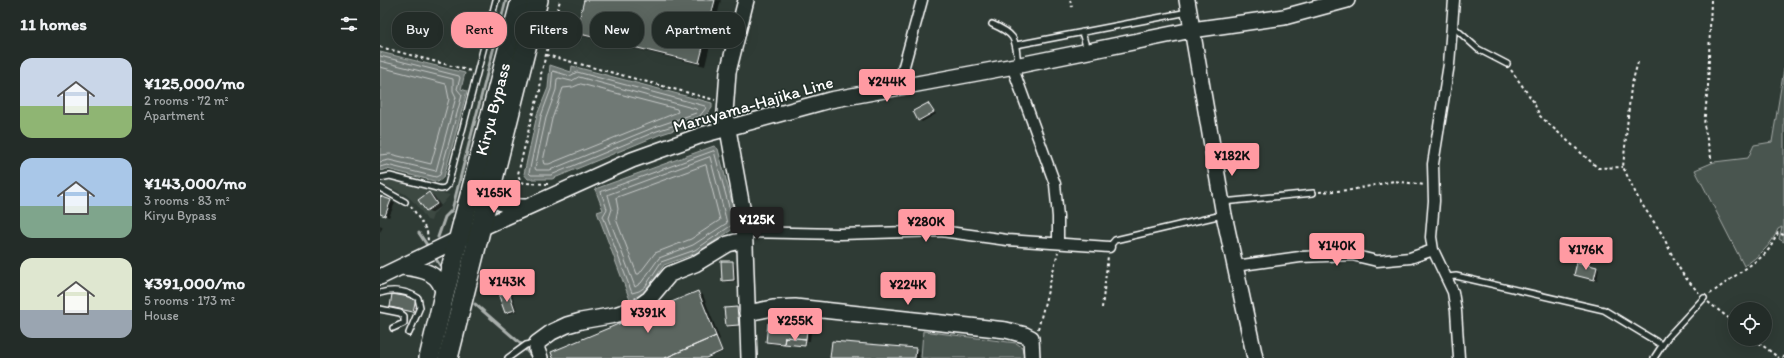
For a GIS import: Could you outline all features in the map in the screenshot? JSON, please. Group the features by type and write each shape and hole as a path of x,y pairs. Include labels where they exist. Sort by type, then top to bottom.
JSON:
{"highway":[{"name":"Kiryu Bypass","path":"429,358 458,239 521,0"},
{"name":"Kiryu Bypass","path":"448,358 538,0"}],"street":[{"path":"746,0 728,72 725,113 742,204 749,358"},
{"path":"902,87 901,77 922,0"},
{"name":"Maruyama-Hajika Line","path":"380,277 403,267 430,249 458,239 632,160 702,135 830,100 1192,30 1284,16 1347,0"},
{"path":"1454,0 1444,98 1433,164 1432,185 1434,192 1431,237 1433,250 1453,292 1456,311 1459,358"},
{"path":"1188,6 1235,266 1255,358"},
{"path":"1015,65 1055,184 1058,217 1058,243"},
{"path":"493,183 497,200 502,204 507,206 528,208"},
{"path":"534,349 552,332 567,325 615,315 638,306 649,298 670,274 695,264 728,244 743,238 941,232 1007,240 1109,247"},
{"path":"1235,266 1308,257 1352,255 1377,261 1410,258 1433,250"},
{"path":"403,267 424,270 433,274 440,283 444,295"},
{"path":"747,313 773,308 795,307 1006,330 1031,338 1032,358"}],"lane":[{"path":"380,178 390,176 445,188 496,0"},
{"path":"1016,45 1082,32 1188,6"},
{"path":"992,24 1008,32 1016,45 1015,65"},
{"path":"1452,28 1457,30 1478,49 1507,64"},
{"path":"1082,32 1087,51"},
{"path":"380,188 405,202"},
{"path":"1109,247 1114,240 1224,208 1313,193"},
{"path":"1447,277 1456,276 1604,310 1662,345"},
{"path":"380,294 392,290 418,298 420,307 408,333"},
{"path":"1654,358 1662,345 1679,324 1704,298"},
{"path":"380,309 400,313 404,316 404,323 393,328"},
{"path":"508,358 518,351 534,349"}],"path":[{"path":"551,184 524,183 520,180 518,174 533,112 540,91 541,74 560,0"},
{"path":"1070,0 1072,7"},
{"path":"1711,0 1708,86 1704,125 1712,162"},
{"path":"380,47 477,73"},
{"path":"546,55 716,100"},
{"path":"1638,62 1631,87 1624,167 1639,200 1662,234 1684,276 1704,298 1728,317"},
{"path":"1507,64 1532,101 1540,116 1598,168 1624,167"},
{"path":"1313,193 1351,190 1394,181 1432,185"},
{"path":"405,202 411,206 428,231 430,249"},
{"path":"1704,298 1763,256 1770,248 1778,233 1784,235"},
{"path":"1031,338 1037,330 1058,251 1058,243"},
{"path":"1102,308 1109,247"},
{"path":"1763,346 1778,358"}],"shaded area":[{"path":"1784,69 1784,242 1779,239 1782,227 1778,229 1764,250 1744,266 1695,170 1714,162 1748,158 1754,145 1772,142"},
{"path":"388,180 450,195 433,215 431,221 427,220 417,205 405,194 382,184 382,182"},
{"path":"923,331 1016,343 1022,347 1024,358 921,358"}],"water":[{"path":"380,52 465,73 461,89 467,91 444,177 438,182 387,169 380,171"},
{"path":"550,65 571,72 572,66 712,103 712,108 702,121 659,135 552,179 528,179 524,174 537,115 548,88"},
{"path":"714,146 718,149 736,218 736,227 697,253 664,265 648,289 641,295 630,300 597,212 603,210 595,189"}],"building":[{"path":"584,0 715,0 712,12 652,12 652,48 703,48 699,63 638,48 644,48 644,12 590,12 590,36 582,34 581,12"},
{"path":"928,103 934,112 918,121 913,111"},
{"path":"429,192 437,204 426,211 418,200"},
{"path":"380,196 391,200 385,216 380,214"},
{"path":"721,261 733,261 734,280 722,281"},
{"path":"1577,262 1597,267 1594,280 1574,275"},
{"path":"698,291 716,336 665,358 553,358 551,352"},
{"path":"509,292 515,310 505,313 499,296"},
{"path":"392,294 416,298 413,312 390,307"},
{"path":"737,307 739,325 726,326 724,308"},
{"path":"787,320 808,322 806,339 785,337 784,344 766,342 768,323 786,325"},
{"path":"716,336 722,351 706,358 665,358"},
{"path":"785,337 806,339 805,346 784,344"},
{"path":"832,341 916,348 915,358 830,358"}],"waterway":[{"path":"438,237 445,217 452,210 506,0"},
{"path":"419,233 429,248"},
{"path":"434,256 441,267"},
{"path":"475,304 521,344 533,358"}]}
